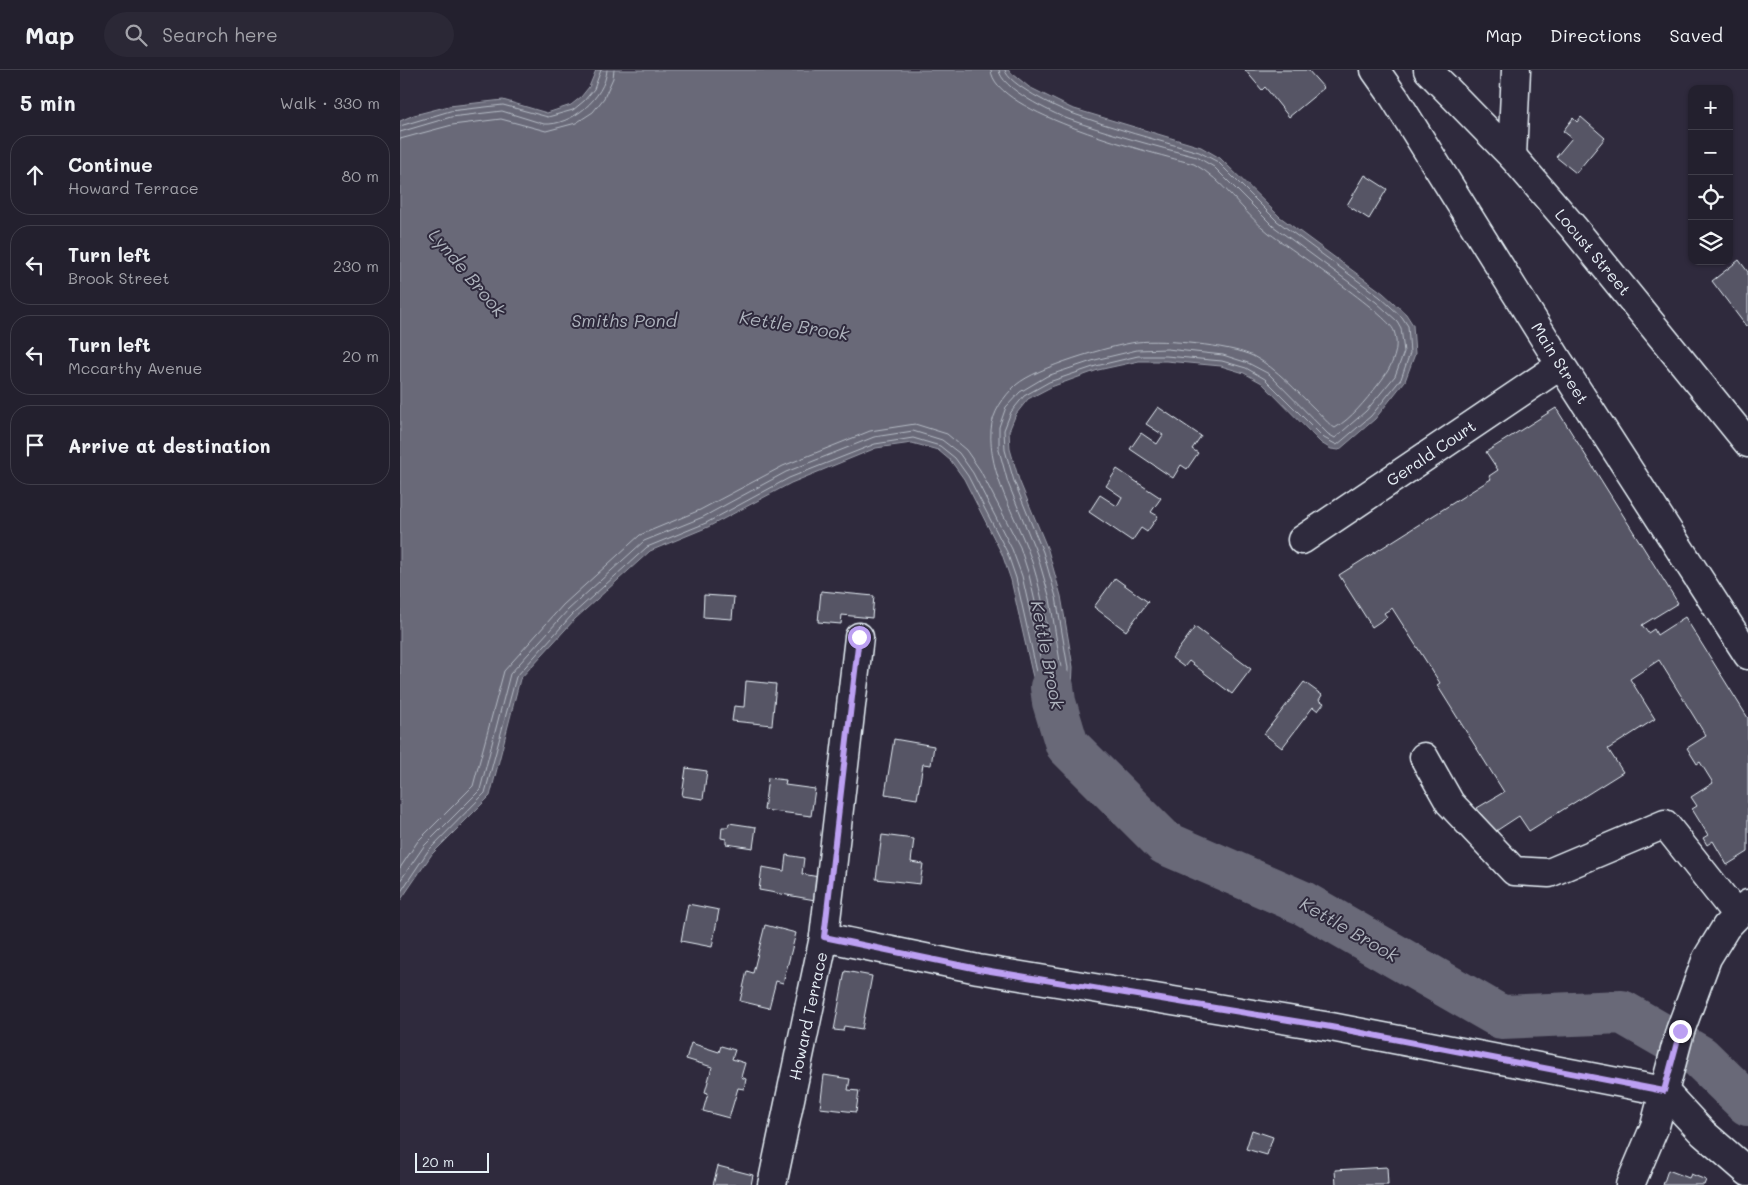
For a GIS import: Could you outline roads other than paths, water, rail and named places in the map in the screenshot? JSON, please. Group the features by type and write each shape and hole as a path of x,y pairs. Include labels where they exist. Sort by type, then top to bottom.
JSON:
{"main road":[{"name":"Main Street","path":"1375,70 1561,365 1748,655"},
{"name":"Locust Street","path":"1428,70 1512,156 1579,234 1748,443"},
{"path":"1512,156 1516,70"},
{"name":"Gerald Court","path":"1302,540 1561,365"},
{"name":"Howard Terrace","path":"772,1185 824,937 859,637"},
{"path":"1424,757 1450,803 1514,871 1549,873 1665,824 1743,910 1726,927 1715,943 1697,982 1680,1031 1655,1126 1630,1185"},
{"path":"824,937 978,969 1331,1027 1667,1079 1703,1133 1748,1172"}],"water":[{"name":"Smiths Pond","path":"596,70 1008,70 1029,87 1071,108 1201,147 1220,158 1280,217 1383,293 1406,314 1413,325 1415,354 1405,381 1375,419 1339,450 1331,449 1321,443 1262,383 1244,373 1221,366 1166,361 1139,361 1098,370 1051,387 1028,399 1016,414 1009,431 1010,449 1019,480 1048,550 1061,596 1073,667 1071,712 1081,734 1067,745 1050,741 1011,580 1002,554 964,479 951,461 938,450 912,443 876,448 791,483 708,527 650,551 575,619 520,679 490,796 432,854 400,901 400,121 414,115 449,106 503,100 547,113 571,105 581,97 589,87"}],"waterway":[{"name":"Kettle Brook","path":"1052,687 1054,702 1067,745 1165,843 1303,903 1501,1017 1622,1012 1700,1057 1748,1104"}],"water label":[{"name":"Lynde Brook","path":"467,273"}]}
